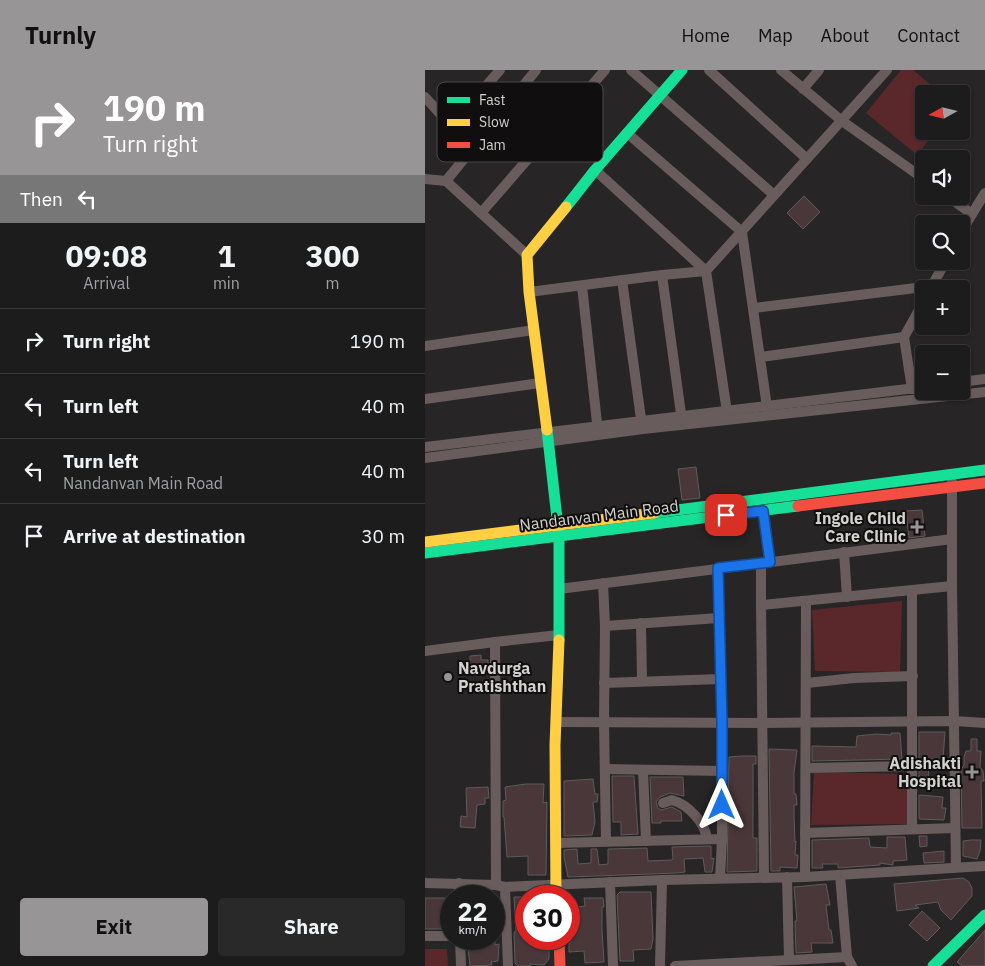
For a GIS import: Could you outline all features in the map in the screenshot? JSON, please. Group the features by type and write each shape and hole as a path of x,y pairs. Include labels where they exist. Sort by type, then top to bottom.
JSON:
{"main road":[{"path":"603,161 682,70"},
{"path":"556,884 556,722 559,635 558,531 529,292 527,255 602,162"},
{"path":"425,542 558,531 985,470"},
{"name":"Nandanvan Main Road","path":"425,553 558,531 763,511 985,483"},
{"path":"933,966 985,915"},
{"path":"559,950 560,966"}],"street":[{"path":"490,82 500,70"},
{"path":"526,82 536,70"},
{"path":"595,82 605,70"},
{"path":"631,70 774,195"},
{"path":"709,70 807,158"},
{"path":"781,70 842,121 915,173"},
{"path":"803,89 819,70"},
{"path":"529,292 706,271 887,70"},
{"path":"425,97 437,110"},
{"path":"627,133 742,232 767,407"},
{"path":"445,181 461,162"},
{"path":"481,213 525,162"},
{"path":"595,170 706,271 727,412"},
{"path":"425,179 445,181 527,255"},
{"path":"970,217 985,193"},
{"path":"960,205 972,214"},
{"path":"662,275 682,420"},
{"path":"622,280 642,425"},
{"path":"582,286 598,431"},
{"path":"754,308 915,289"},
{"path":"912,389 904,336 915,317"},
{"path":"425,346 534,330"},
{"path":"761,357 904,336"},
{"path":"970,381 985,379"},
{"path":"425,399 540,383"},
{"path":"682,420 727,412 915,388"},
{"path":"425,447 548,437 682,420 985,392"},
{"path":"425,458 548,437"},
{"path":"951,474 955,867"},
{"path":"763,511 765,562 761,605 763,877"},
{"path":"559,589 953,538"},
{"path":"844,552 847,597"},
{"path":"718,568 722,723 720,878"},
{"path":"603,583 605,626 606,842"},
{"path":"761,605 952,586"},
{"path":"912,829 913,590"},
{"path":"805,877 806,601"},
{"path":"605,626 719,618"},
{"path":"641,623 642,681"},
{"path":"425,651 559,635"},
{"path":"495,642 500,885"},
{"path":"807,683 854,678 913,676"},
{"path":"604,683 721,679"},
{"path":"556,722 762,724 954,721 985,723"},
{"path":"806,768 913,766"},
{"path":"605,769 722,771"},
{"path":"643,770 646,841"},
{"path":"663,803 672,800 688,808 704,827 707,840"},
{"path":"805,833 955,828"},
{"path":"557,844 722,839"},
{"path":"505,886 805,877 985,866"},
{"path":"675,966 789,960 850,962 840,875"},
{"path":"787,877 789,960"},
{"path":"661,966 662,880"},
{"path":"610,882 613,966"},
{"path":"425,883 486,885"},
{"path":"425,936 440,936"},
{"path":"505,936 508,966"},
{"path":"460,950 461,966"}],"shaded area":[{"path":"901,70 913,70 931,85 915,85 915,140 929,140 921,150 915,150 915,153 866,113"},
{"path":"902,601 900,672 815,671 812,610"},
{"path":"814,772 907,774 907,824 811,825"},
{"path":"425,949 447,950 448,966 425,966"}],"building":[{"path":"804,196 820,212 803,229 787,213"},
{"path":"696,467 700,498 682,500 678,469"},
{"path":"922,510 925,536 909,538 906,511"},
{"path":"481,655 481,660 488,660 488,671 470,671 470,656"},
{"path":"919,732 945,732 943,759 928,759 929,782 919,782"},
{"path":"891,733 900,733 902,759 812,761 812,746 856,747 857,736 891,735"},
{"path":"971,739 977,739 977,751 981,751 980,767 983,771 984,781 981,781 982,828 962,828 961,770 964,765 966,751 971,751"},
{"path":"769,749 797,750 794,794 796,794 797,805 794,805 794,814 795,855 798,855 797,868 780,867 780,871 771,871"},
{"path":"756,756 756,764 753,764 753,838 757,838 757,871 727,872 729,757"},
{"path":"612,776 634,776 638,834 621,835 621,822 613,822"},
{"path":"650,777 683,777 684,796 670,793 660,797 656,802 661,810 672,807 681,812 682,821 652,823"},
{"path":"593,779 595,794 598,794 597,802 593,802 595,822 592,835 564,836 564,781"},
{"path":"544,784 543,803 547,802 546,875 528,875 528,856 507,857 503,817 503,801 506,800 505,787"},
{"path":"488,787 489,798 485,798 485,804 477,805 475,828 460,827 461,816 467,817 466,788"},
{"path":"919,795 943,797 942,808 946,808 944,820 919,819"},
{"path":"919,836 927,836 927,846 920,847"},
{"path":"887,837 905,837 907,860 893,861 893,865 880,863 880,865 838,868 838,864 822,864 823,868 812,868 812,840 869,838 870,847 887,848"},
{"path":"981,840 977,859 963,856 963,841"},
{"path":"711,846 711,859 714,858 712,872 705,872 703,858 684,859 685,872 568,877 564,857 564,850 577,849 578,864 591,863 591,849 597,849 599,865 608,864 608,849 647,848 648,861 672,860 672,847"},
{"path":"944,851 944,862 924,863 923,853"},
{"path":"963,878 969,882 972,888 972,896 951,920 941,910 938,902 915,905 919,908 897,911 894,884"},
{"path":"826,884 830,905 826,905 829,930 831,930 833,943 811,943 812,952 796,953 795,921 797,921 794,887"},
{"path":"620,892 651,892 653,939 651,949 633,950 634,961 620,961 617,895"},
{"path":"425,898 440,898 440,929 425,929"},
{"path":"584,898 603,898 604,962 585,963 584,951 569,952 569,950 580,950 580,907 585,906"},
{"path":"922,911 940,928 927,941 909,925"},
{"path":"985,930 985,966 962,966 957,962"},
{"path":"514,932 515,950 549,950 549,959 544,965 530,964 530,966 518,966 515,963"},
{"path":"468,950 499,950 498,961 491,962 492,965 470,966"}],"traffic: fast":[{"path":"603,161 682,70"},
{"path":"566,207 602,162"},
{"path":"547,430 559,536 559,640"},
{"path":"654,513 985,470"},
{"path":"425,553 798,506"},
{"path":"933,966 985,915"}],"traffic: slow":[{"path":"547,430 529,292 527,255 566,207"},
{"path":"425,542 654,513"},
{"path":"556,885 555,745 559,640"}],"traffic: jam":[{"path":"798,506 985,483"},
{"path":"559,950 560,966"}],"place":[{"name":"Ingole Child Care Clinic","path":"917,527"},
{"name":"Navdurga Pratishthan","path":"448,677"},
{"name":"Adishakti Hospital","path":"972,772"}],"route":[{"path":"722,805 718,568 770,562 763,511 726,515"}]}
